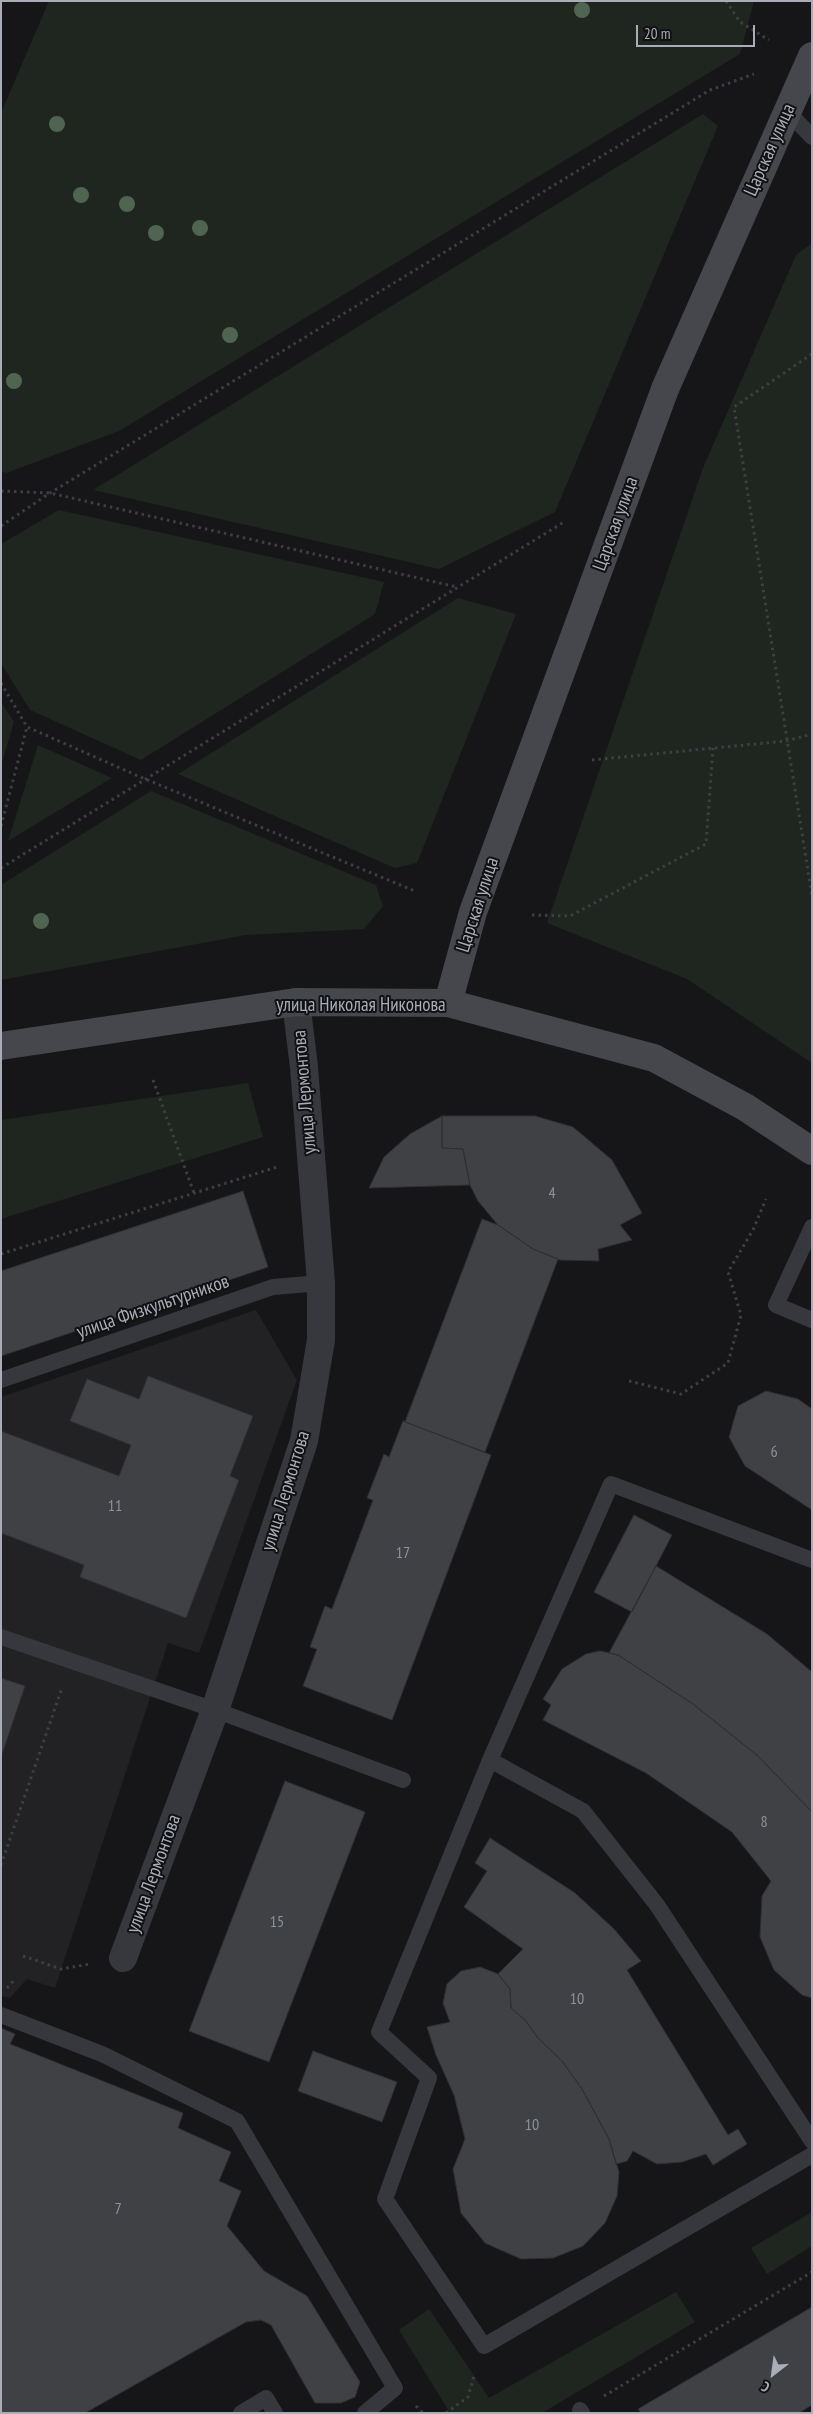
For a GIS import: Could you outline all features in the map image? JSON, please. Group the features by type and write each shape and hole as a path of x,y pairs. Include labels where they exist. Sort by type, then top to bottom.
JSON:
{"street":[{"name":"Царская улица","path":"448,1003 473,912 665,388 812,56"},
{"name":"улица Николая Никонова","path":"1,1046 296,1002 448,1003 654,1058 744,1107 812,1151"},
{"name":"улица Лермонтова","path":"122,1958 215,1710 304,1441 321,1340 321,1283 304,1067 296,1002"}],"lane":[{"path":"787,111 812,137"},
{"path":"812,1228 776,1305 812,1320"},
{"name":"улица Физкультурников","path":"1,1380 273,1287 321,1283"},
{"path":"812,1560 611,1484 490,1760 379,2032 430,2078 385,2199 484,2346 812,2155"},
{"path":"1,1637 215,1710 403,1780"},
{"path":"490,1760 583,1811 657,1905 812,2142"},
{"path":"1,2015 102,2054 237,2120 395,2388 365,2413"},
{"path":"242,2413 266,2398 275,2413"}],"path":[{"path":"726,1 740,22 769,40"},
{"path":"1,526 50,493 710,90 754,74"},
{"path":"812,354 734,407 812,896"},
{"path":"1,491 50,493 457,587"},
{"path":"1,868 564,522"},
{"path":"1,683 27,727 145,779 417,892"},
{"path":"1,826 27,727"},
{"path":"592,760 786,741 812,734"},
{"path":"532,916 570,916 706,844 712,748"},
{"path":"153,1080 194,1193"},
{"path":"1,1254 278,1166"},
{"path":"630,1381 681,1394 728,1363 741,1316 728,1272 753,1230 766,1199"},
{"path":"1,1865 71,1660"},
{"path":"22,1956 61,1969 122,1958"},
{"path":"581,2411 812,2272"},
{"path":"446,2413 468,2397"}],"shaded area":[{"path":"49,1 754,1 740,54 119,431 6,473 1,471 1,113"},
{"path":"703,114 718,126 555,512 439,569 93,490"},
{"path":"812,243 812,1063 687,979 547,923 703,468 796,255"},
{"path":"59,510 384,582 375,614 141,760 30,710 1,663 1,544"},
{"path":"458,598 516,614 417,863 395,868 178,774"},
{"path":"1,702 14,722 1,766"},
{"path":"38,745 112,778 8,841"},
{"path":"151,791 376,885 383,906 364,929 246,935 1,980 1,885"},
{"path":"248,1083 263,1137 1,1219 1,1120"},
{"path":"256,1310 297,1380 199,1653 168,1643 55,1988 27,1979 10,1998 1,1996 1,1397"},
{"path":"812,2212 812,2246 767,2274 751,2248"},
{"path":"676,2292 695,2322 542,2413 450,2413 399,2330 429,2309 489,2398"}],"building":[{"path":"442,1116 535,1116 573,1127 612,1160 642,1213 620,1225 632,1240 598,1249 599,1261 560,1260 533,1249 498,1225 478,1201 470,1185 463,1149 442,1148"},
{"path":"442,1116 442,1148 463,1149 470,1185 369,1188 384,1157 410,1134"},
{"path":"243,1191 268,1267 1,1356 1,1271"},
{"path":"482,1219 498,1225 533,1249 558,1259 485,1452 405,1422"},
{"path":"148,1376 253,1416 230,1476 239,1480 186,1618 80,1577 84,1565 1,1533 1,1431 119,1476 131,1445 70,1421 87,1379 139,1399"},
{"path":"766,1391 798,1399 812,1409 812,1510 745,1466 729,1437 738,1406"},
{"path":"403,1421 491,1455 392,1720 303,1686 317,1649 310,1647 325,1606 332,1609 373,1500 367,1498 384,1454 389,1457"},
{"path":"634,1515 672,1535 632,1612 594,1592"},
{"path":"656,1566 767,1634 812,1672 812,1812 758,1756 693,1704 618,1655 609,1653"},
{"path":"600,1651 618,1655 693,1704 758,1756 812,1812 812,1998 802,1995 774,1970 760,1937 762,1896 771,1881 732,1832 646,1773 543,1720 551,1705 543,1699 562,1669 586,1654"},
{"path":"1,1678 25,1686 1,1757"},
{"path":"285,1781 365,1812 269,2062 189,2031"},
{"path":"490,1838 575,1893 614,1929 641,1961 627,1970 728,2135 738,2129 747,2144 713,2165 706,2154 682,2162 657,2164 633,2151 627,2161 616,2164 609,2139 582,2089 562,2061 538,2038 525,2020 511,2008 510,1989 498,1974 523,1949 464,1907 487,1871 475,1863"},
{"path":"480,1967 498,1974 510,1989 511,2008 525,2020 538,2038 562,2061 582,2089 609,2139 619,2172 617,2196 605,2223 583,2246 553,2258 521,2259 485,2243 461,2213 453,2169 465,2139 454,2095 436,2055 427,2027 450,2022 443,2003 447,1984 461,1971"},
{"path":"1,2028 15,2034 10,2044 183,2113 178,2128 231,2152 219,2181 241,2191 227,2226 264,2271 307,2296 360,2382 355,2397 341,2403 315,2403 271,2325 261,2320 246,2322 85,2413 1,2413"},
{"path":"313,2051 397,2082 382,2122 298,2091"},
{"path":"812,2307 812,2405 799,2413 641,2413 638,2409"}]}
